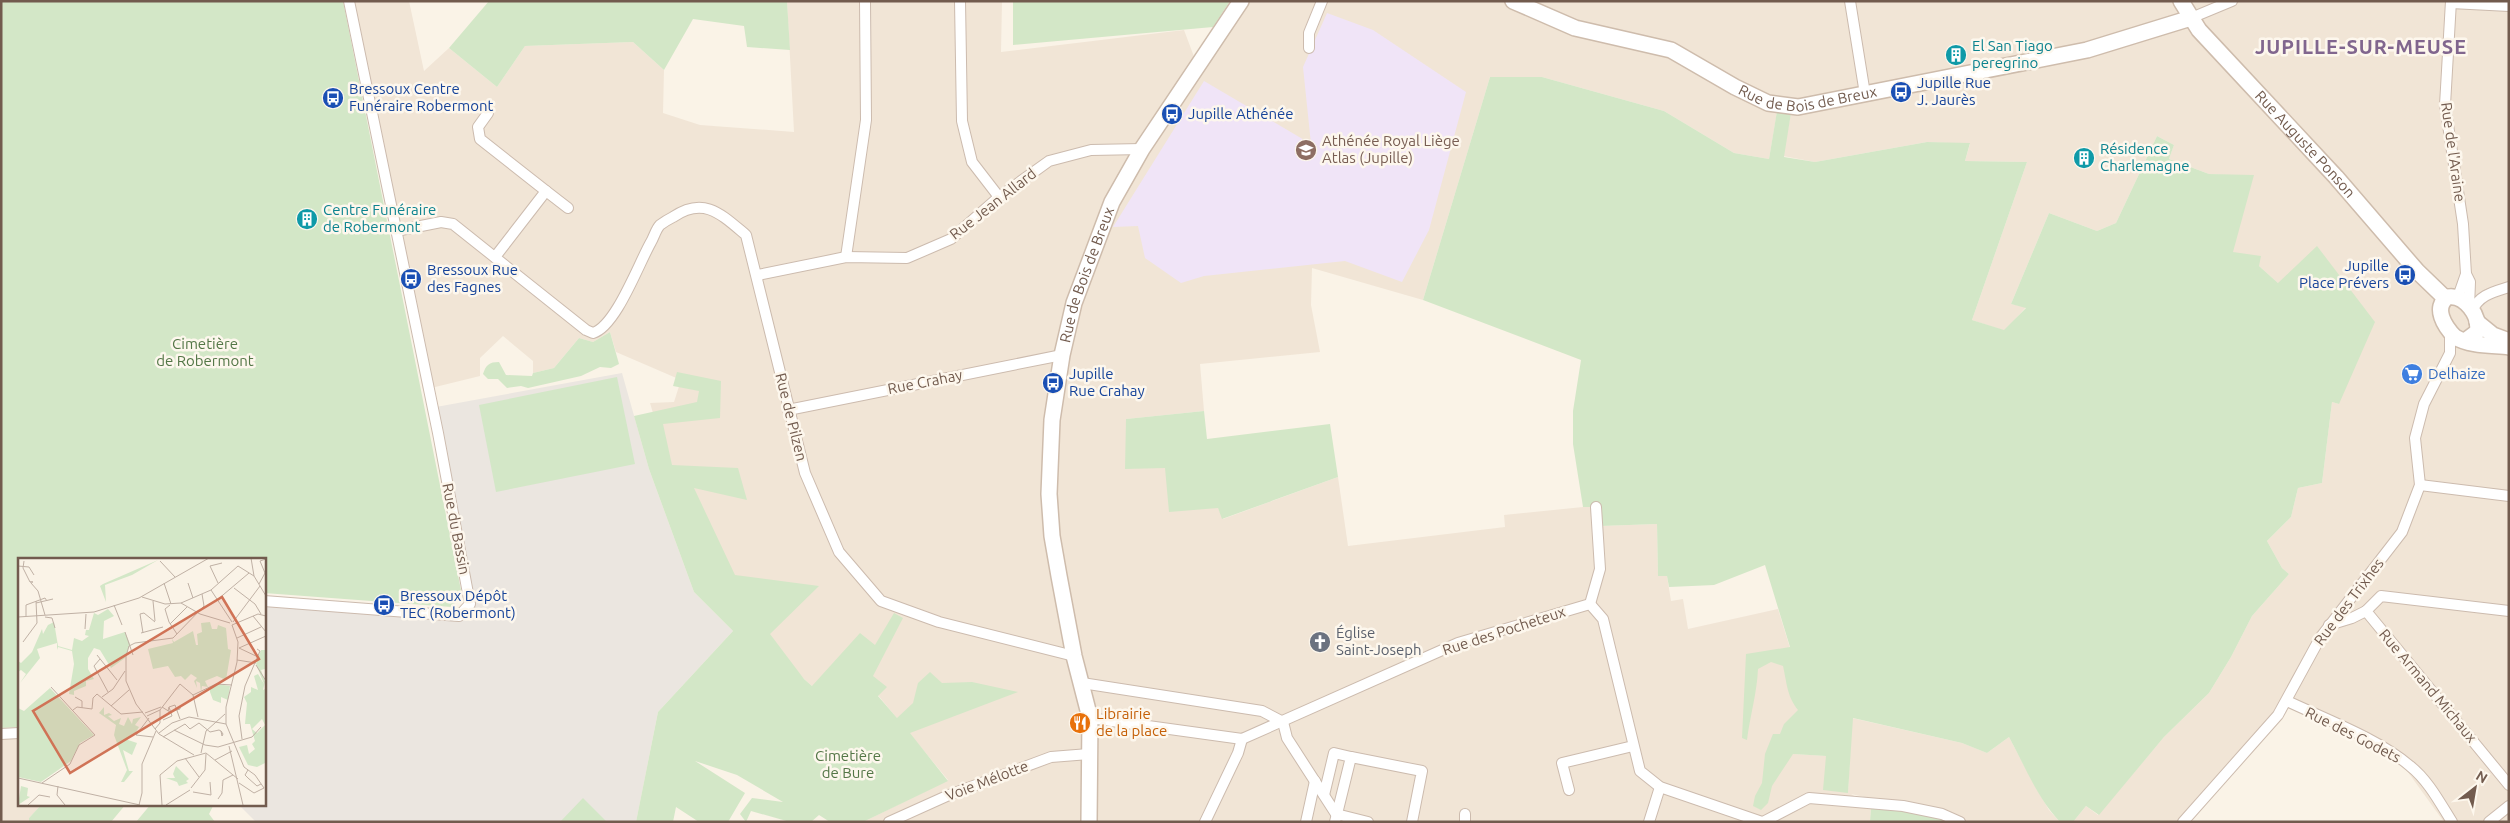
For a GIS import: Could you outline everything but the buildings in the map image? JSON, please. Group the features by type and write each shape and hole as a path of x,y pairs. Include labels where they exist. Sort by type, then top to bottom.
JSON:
{"street":[{"path":"349,1 396,231 441,222 453,224 495,257 546,191"},
{"path":"846,257 866,120 865,1"},
{"path":"960,1 962,121 972,162 999,197"},
{"name":"Rue de Bois de Breux","path":"1089,822 1090,718 1074,656 1052,536 1049,494 1052,420 1062,355 1074,303 1090,255 1112,202 1142,148 1241,1"},
{"path":"1309,48 1309,33 1322,1"},
{"name":"Rue de Bois de Breux","path":"1513,1 1575,28 1671,50 1735,88 1768,103 1798,107 2087,50 2191,18 2232,1"},
{"path":"1850,1 1865,94"},
{"name":"Rue Auguste Ponson","path":"2181,1 2191,18 2336,177 2417,271 2493,335 2509,341"},
{"path":"2451,2 2509,6"},
{"name":"Rue de l'Araine","path":"2451,2 2445,105 2463,224 2466,274 2470,282 2460,307"},
{"path":"488,113 478,127 480,139 568,208"},
{"name":"Rue Jean Allard","path":"758,275 846,257 907,258 952,239 999,197 1049,161 1091,150 1142,148"},
{"name":"Rue de Pilzen","path":"495,257 593,334 601,331 616,313 660,226 686,208 704,208 720,213 746,235 758,275 788,410 805,473 839,552 881,601 939,622 1074,656"},
{"name":"Rue du Bassin","path":"265,601 459,616 470,604 396,231"},
{"path":"2464,341 2477,332 2460,307 2466,274"},
{"path":"2509,287 2488,293 2475,304 2440,314 2455,338 2509,347"},
{"name":"Rue des Trixhes","path":"2450,332 2450,353"},
{"name":"Rue des Trixhes","path":"2183,822 2266,730 2287,701 2312,652 2329,625 2402,532 2420,485 2415,438 2424,404 2450,353 2464,341"},
{"name":"Rue Crahay","path":"788,410 1062,355"},
{"path":"2420,485 2509,496"},
{"path":"1596,507 1600,568 1590,604 1603,619 1640,771 1660,787 1763,822 1809,798 1903,806 1942,814 1960,822"},
{"path":"2329,625 2352,618 2366,611 2381,596 2509,611"},
{"name":"Rue des Pocheteux","path":"1242,739 1283,722 1336,695 1458,643 1590,604"},
{"name":"Rue Armand Michaux","path":"2366,611 2509,785"},
{"path":"1082,683 1262,711 1283,722 1287,738 1324,795 1336,818"},
{"name":"Rue des Godets","path":"2287,701 2390,751 2412,766 2428,785 2452,822"},
{"path":"1090,718 1242,739 1238,753 1205,822"},
{"path":"1,734 18,733"},
{"path":"1569,790 1562,763 1633,746"},
{"path":"1324,795 1334,753 1422,771 1412,822"},
{"name":"Voie Mélotte","path":"889,822 949,795 1051,757 1089,754"},
{"path":"1336,818 1351,757"},
{"path":"1306,822 1315,781"},
{"path":"1649,822 1660,787"},
{"path":"2489,822 2509,806"},
{"path":"1336,818 1368,822"}],"shaded area":[{"path":"349,1 409,1 424,71 449,48 497,87 525,46 633,42 664,70 663,113 700,125 794,132 787,1 1002,1 1001,52 1184,30 1196,62 1213,27 1230,1 2509,1 2509,819 2506,822 2444,822 2405,768 2286,699 2183,822 2073,822 2086,806 2098,815 2164,737 2209,693 2231,657 2252,616 2289,574 2282,568 2267,541 2291,517 2298,488 2322,483 2332,402 2339,404 2278,283 2259,266 2233,252 2223,175 2209,174 2169,159 2174,145 2157,136 2116,223 2097,231 2049,213 2011,304 2026,307 2005,331 1972,320 2027,162 1965,161 1970,144 1927,142 1815,162 1783,156 1791,113 1777,112 1769,159 1734,153 1664,111 1542,77 1490,77 1423,300 1312,268 1311,305 1320,352 1200,364 1204,411 1126,419 1165,468 1218,508 1223,519 1338,477 1348,546 1505,527 1504,515 1583,507 1602,507 1602,526 1657,524 1658,576 1667,576 1671,601 1683,599 1688,629 1778,609 1813,723 1794,754 1826,756 1848,793 1852,718 1962,743 1987,753 2009,737 2049,810 2060,822 1962,822 1958,818 1851,794 1871,807 1870,822 863,822 948,780 877,694 812,686 741,623 703,579 650,403 674,402 681,380 616,352 610,332 593,342 579,338 554,368 533,373 533,361 503,336 480,358 480,376 423,390"},
{"name":"Athénée Royal Liège Atlas (Jupille)","path":"1327,13 1373,30 1466,92 1429,230 1402,282 1345,261 1204,276 1181,283 1145,258 1138,226 1113,227 1204,81 1311,144 1303,67"},
{"path":"622,373 649,469 694,592 733,631 658,712 636,822 256,822 240,806 265,806 265,605 471,621 476,614 436,407"},
{"path":"1,739 18,739 18,806 40,806 29,818 29,822 1,822"}],"green space":[{"name":"Cimetière de Robermont","path":"1,1 343,1 462,595 452,607 265,593 265,558 18,558 18,727 1,728"},
{"path":"489,1 787,1 790,50 747,47 744,26 693,19 664,70 633,42 525,46 497,87 449,48"},
{"path":"1013,1 1230,1 1213,27 1013,45"},
{"path":"1490,77 1542,77 1664,111 1734,153 1769,159 1777,111 1791,113 1784,157 1815,162 1927,142 1970,143 1965,161 2027,162 1972,320 2004,330 2026,308 2011,304 2049,213 2097,231 2116,223 2157,136 2174,145 2169,159 2209,174 2254,175 2233,252 2261,256 2259,266 2278,283 2317,246 2375,322 2339,404 2332,402 2322,483 2298,488 2291,517 2267,541 2282,568 2289,574 2252,616 2231,657 2209,693 2164,737 2099,815 2086,806 2073,822 2060,822 2038,792 2009,737 1987,753 1962,743 1853,718 1848,793 1823,790 1826,756 1793,754 1772,786 1768,803 1761,810 1753,806 1755,796 1762,783 1765,754 1773,734 1780,734 1784,724 1798,710 1789,695 1783,666 1771,662 1758,669 1747,740 1742,738 1746,654 1790,647 1765,565 1714,585 1669,587 1667,576 1658,576 1657,524 1601,526 1601,507 1583,507 1573,444 1573,411 1581,360 1423,300"},
{"path":"610,332 619,364 611,368 600,367 581,376 528,388 521,386 507,388 498,379 488,379 483,374 488,365 499,362 506,375 532,376 533,373 554,368 579,338 593,342"},
{"name":"Cimetière de Bure","path":"677,372 721,381 720,418 663,424 672,465 738,468 747,500 694,488 735,575 819,586 770,634 804,679 812,686 860,633 875,645 894,613 903,618 873,676 887,687 878,696 897,718 913,703 918,683 930,672 942,683 972,682 1018,692 910,733 948,781 863,822 830,822 819,815 811,822 790,822 751,811 746,822 740,814 752,798 783,802 737,775 695,761 745,793 728,822 699,822 676,807 673,822 636,822 658,712 733,631 694,592 649,469 634,416 697,402 699,391 673,386"},
{"path":"617,377 635,464 496,492 479,405"},
{"path":"1204,411 1207,439 1330,424 1338,477 1222,519 1218,508 1169,512 1165,468 1125,469 1126,419"},
{"path":"583,798 607,822 560,822"},
{"path":"40,806 124,806 111,822 29,822 29,818"},
{"path":"149,806 213,806 209,814 215,822 136,822"},
{"path":"1871,807 1915,813 1952,822 1870,822"}],"place":[{"name":"El San Tiago peregrino","path":"1956,55"},
{"name":"Jupille Rue J. Jaurès","path":"1901,92"},
{"name":"Bressoux Centre Funéraire Robermont","path":"333,98"},
{"name":"Jupille Athénée","path":"1172,114"},
{"name":"Athénée Royal Liège Atlas (Jupille)","path":"1306,150"},
{"name":"Résidence Charlemagne","path":"2084,158"},
{"name":"Centre Funéraire de Robermont","path":"307,219"},
{"name":"Jupille Place Prévers","path":"2405,275"},
{"name":"Bressoux Rue des Fagnes","path":"411,279"},
{"name":"Delhaize","path":"2412,374"},
{"name":"Jupille Rue Crahay","path":"1053,383"},
{"name":"Bressoux Dépôt TEC (Robermont)","path":"384,605"},
{"name":"Église Saint-Joseph","path":"1320,642"},
{"name":"Librairie de la place","path":"1080,723"}],"district":[{"name":"JUPILLE-SUR-MEUSE","path":"2361,47"}]}
